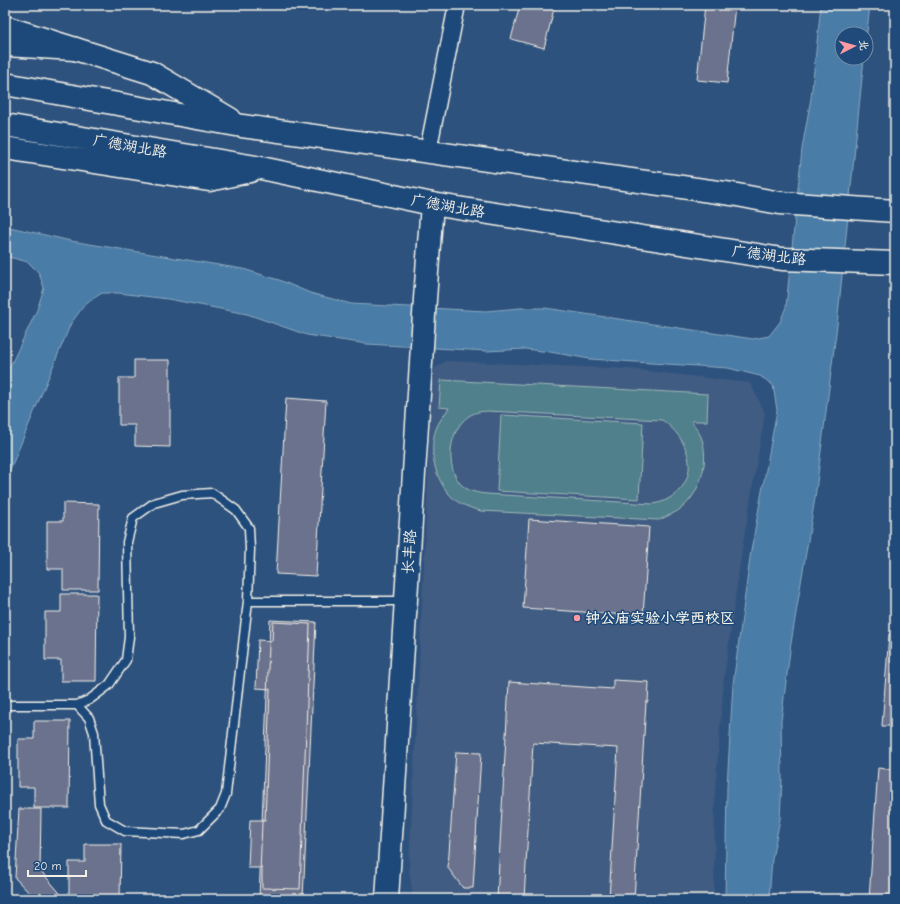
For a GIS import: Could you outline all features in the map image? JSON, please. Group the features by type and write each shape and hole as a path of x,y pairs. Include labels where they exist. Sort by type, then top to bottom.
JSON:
{"main road":[{"path":"5,27 152,73 242,126"},
{"path":"5,45 75,49"},
{"path":"5,84 242,126 732,194 780,203 895,211"},
{"name":"广德湖北路","path":"5,125 261,168 432,204 782,259 895,264"},
{"path":"5,148 209,180 261,168"},
{"name":"长丰路","path":"387,899 432,204"}],"street":[{"path":"428,151 457,5"}],"lane":[{"path":"5,705 77,705 89,700 109,685 126,660 129,637 127,542 133,518 154,503 182,495 212,493 236,510 249,528 250,549 248,601 226,794 220,809 199,830 184,834 125,831 106,820 99,804 94,732 89,718 77,705"},
{"path":"248,601 406,601"}],"shaded area":[{"path":"821,5 870,5 868,26 834,26 834,66 863,66 837,325 815,498 791,643 781,721 782,779 780,819 772,859 769,899 725,899 727,787 733,684 751,551 777,410 773,385 760,376 728,368 590,359 525,349 487,351 367,344 307,335 247,314 168,299 119,293 102,293 86,303 71,323 5,482 5,377 37,310 44,288 39,273 28,262 5,256 5,226 71,241 243,269 279,280 310,293 351,304 486,311 520,308 545,308 753,339 769,336 780,322 786,307 802,149 811,98"},
{"name":"钟公庙实验小学西校区","path":"446,361 629,369 750,383 765,413 741,556 724,679 715,793 714,899 413,899 409,867 432,370"}],"green space":[{"path":"441,380 708,394 707,421 691,421 702,440 704,450 703,471 700,482 690,500 677,511 659,520 481,511 458,502 444,488 439,479 433,459 434,438 439,423 449,408 439,407","holes":["487,411 662,420 672,428 680,438 689,459 689,470 686,481 679,491 666,500 655,504 479,493 462,485 454,474 451,454 455,434 460,425 467,418 478,412"]},
{"path":"501,415 643,423 639,499 497,491"}],"building":[{"path":"337,5 358,5 351,9"},
{"path":"520,5 555,5 544,48 511,39"},
{"path":"705,5 735,5 727,83 697,80"},
{"path":"134,360 170,360 170,447 135,446 135,425 119,425 119,378 134,378"},
{"path":"286,398 326,401 316,576 276,574"},
{"path":"63,503 99,504 98,590 63,590 63,569 47,569 47,521 63,521"},
{"path":"529,519 649,527 643,616 523,608"},
{"path":"61,594 97,594 96,681 61,681 61,660 45,660 45,612 61,612"},
{"path":"270,620 316,622 303,899 259,899"},
{"path":"273,622 310,624 300,889 262,888 262,868 248,868 250,820 265,820 270,689 256,688 258,640 272,641"},
{"path":"889,634 895,634 895,726 882,726"},
{"path":"613,680 649,682 648,702 646,702 634,899 609,899 618,748 533,743 524,899 497,899 509,682 613,689"},
{"path":"34,721 70,721 69,808 34,808 34,787 18,787 18,739 34,739"},
{"path":"456,752 481,753 473,888 463,888 448,868"},
{"path":"878,768 895,770 895,899 869,899"},
{"path":"19,809 41,809 40,870 65,899 35,899 15,878"},
{"path":"85,844 121,844 120,899 69,899 69,862 85,862"}],"place":[{"name":"钟公庙实验小学西校区","path":"577,618"}]}
